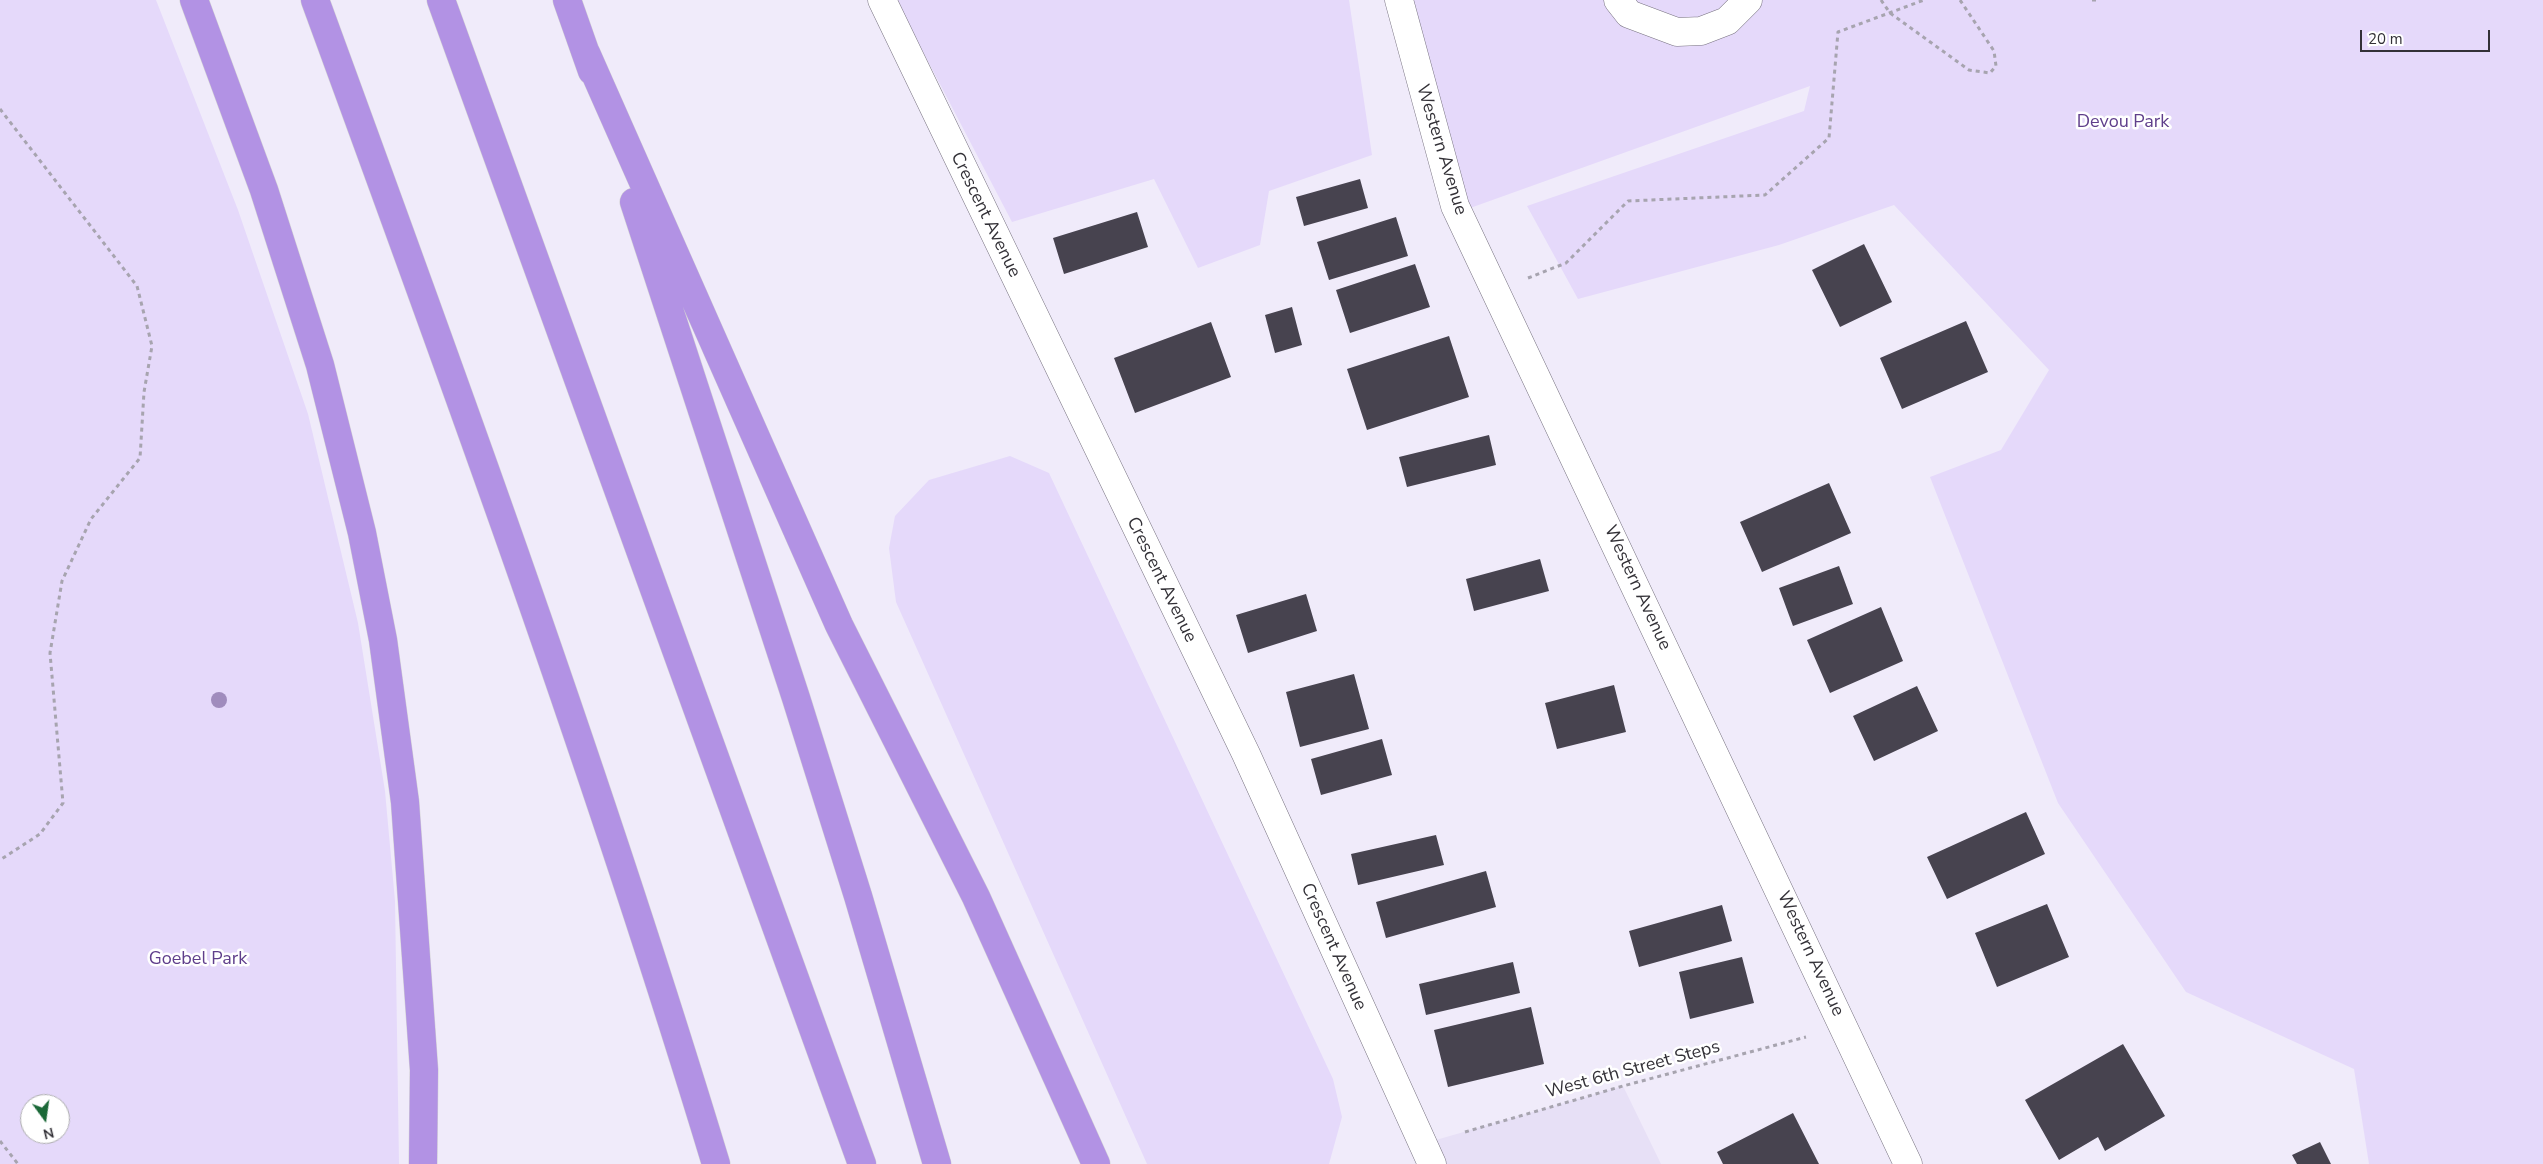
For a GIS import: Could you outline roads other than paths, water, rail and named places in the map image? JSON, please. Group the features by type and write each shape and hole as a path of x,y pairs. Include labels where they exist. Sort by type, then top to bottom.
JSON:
{"highway":[{"path":"194,0 264,190 318,356 362,532 383,640 405,802 424,1070 423,1164"},
{"path":"295,0 350,96"},
{"path":"315,0 436,331 586,757 716,1164"},
{"path":"441,0 862,1164"},
{"path":"567,0 586,53 796,698 858,896 937,1164"},
{"path":"586,53 839,625 976,897 1096,1164"}],"street":[{"name":"Crescent Avenue","path":"882,0 1246,754 1432,1164"},
{"name":"Western Avenue","path":"1399,0 1455,206 1908,1164"},
{"path":"1618,0 1629,14 1677,32 1701,31 1727,21 1748,0"}],"park label":[{"name":"Devou Park","path":"2123,123"},
{"name":"Goebel Park","path":"198,960"}]}
